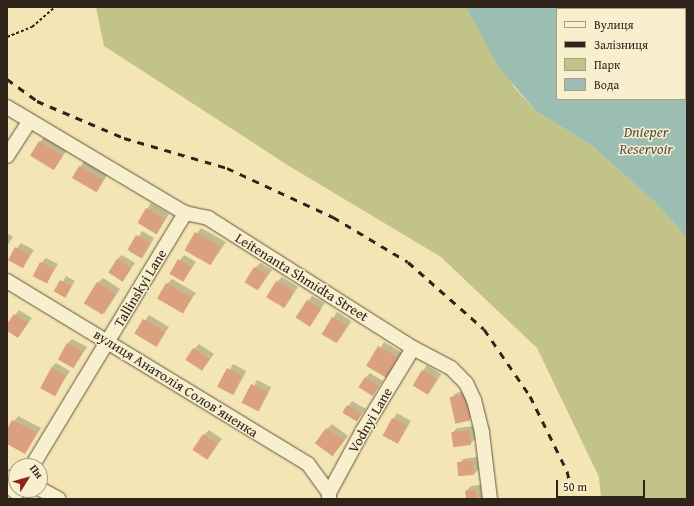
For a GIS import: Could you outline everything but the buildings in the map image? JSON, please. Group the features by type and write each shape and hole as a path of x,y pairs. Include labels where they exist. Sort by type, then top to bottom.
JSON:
{"street":[{"name":"Leitenanta Shmidta Street","path":"7,107 29,122 185,213 208,218 414,348 452,368 466,382 482,433 490,499"},
{"path":"7,156 29,122"},
{"name":"Tallinskyi Lane","path":"37,458 185,213"},
{"name":"вулиця Анатолія Солов’яненка","path":"7,281 108,340 308,464 329,496"},
{"name":"Vodnyi Lane","path":"329,496 414,348"},
{"path":"48,493 59,499"}],"path":[{"path":"7,37 32,27 55,7"}],"green space":[{"path":"96,7 466,7 514,87 536,111 592,146 656,203 687,238 687,499 601,499 599,477 537,348 441,257 289,166 104,46"}],"water":[{"name":"Dnieper Reservoir","path":"466,7 687,7 687,238 656,203 592,146 536,111 499,68"}],"railway":[{"path":"7,79 37,101 124,138 227,168 333,217 408,262 484,329 530,396 567,471 574,499"}]}
